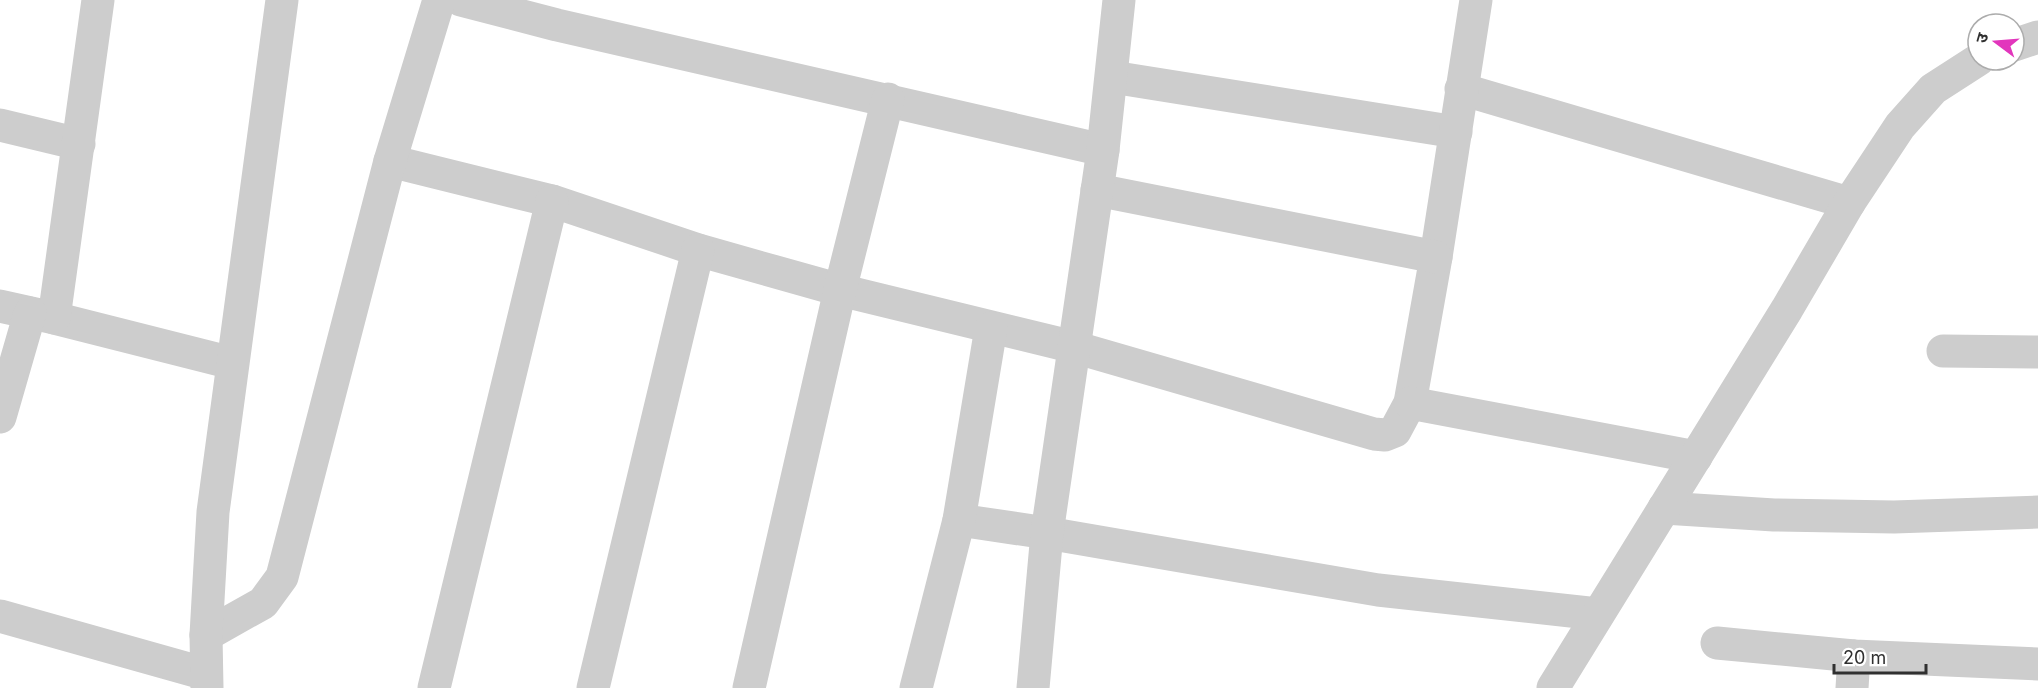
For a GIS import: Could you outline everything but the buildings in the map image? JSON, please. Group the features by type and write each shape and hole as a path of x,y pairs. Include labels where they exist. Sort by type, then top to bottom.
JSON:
{"street":[{"path":"0,417 28,312 79,144 98,0"},
{"path":"0,616 207,681 206,635 213,512 282,0"},
{"path":"206,635 263,603 282,577 390,161 439,0"},
{"path":"461,0 559,12 888,99 1103,150"},
{"path":"1033,688 1047,533 1103,150 1119,0"},
{"path":"390,161 552,201 698,250 840,290 1074,347 1374,434 1385,435 1395,431 1403,421 1410,404 1436,257 1476,0"},
{"path":"1553,688 1787,309 1848,203 1900,126 1933,88 1966,67"},
{"path":"1112,77 1456,132"},
{"path":"1461,89 1848,203"},
{"path":"749,688 840,290 888,99"},
{"path":"0,125 79,144"},
{"path":"1097,190 1436,257"},
{"path":"434,688 552,201"},
{"path":"593,688 698,250"},
{"path":"28,312 232,363"},
{"path":"916,688 959,520 991,328"},
{"path":"1943,351 2038,352"},
{"path":"1410,404 1696,457"},
{"path":"1664,508 1774,515 1894,517 2038,512"},
{"path":"959,520 1378,590 1598,614"},
{"path":"1718,643 1853,672 2038,664"}]}
